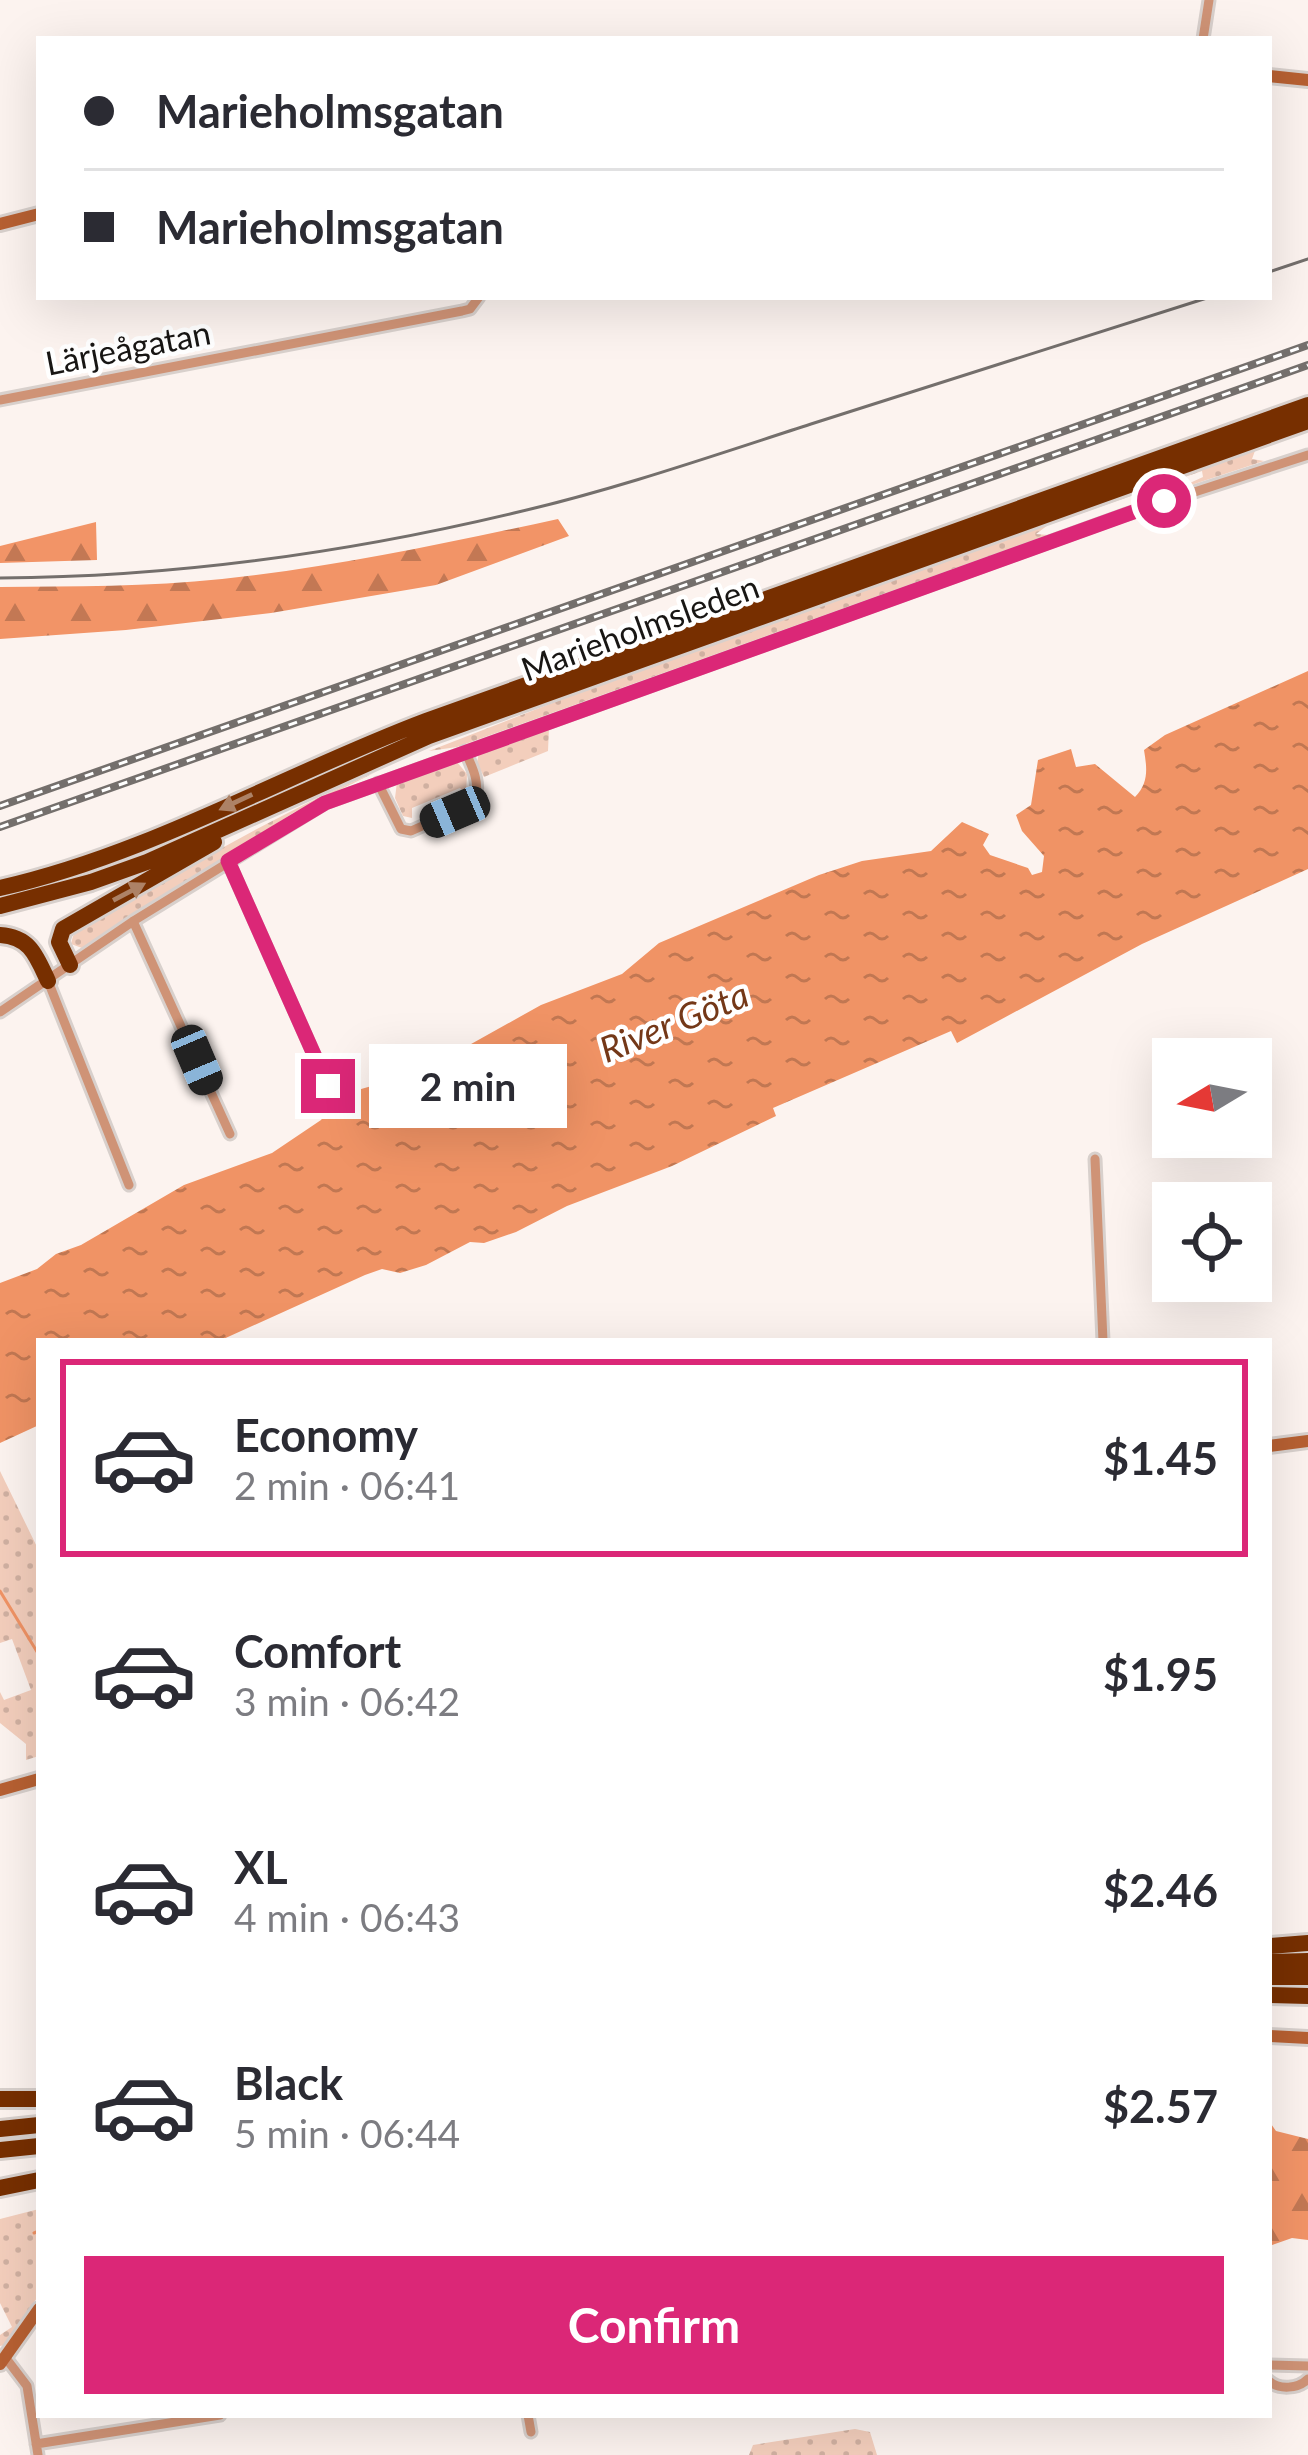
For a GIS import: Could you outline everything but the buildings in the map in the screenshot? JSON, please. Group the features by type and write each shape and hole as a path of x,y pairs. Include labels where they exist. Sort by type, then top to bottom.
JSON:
{"highway":[{"name":"Marieholmsleden","path":"0,888 124,852 343,753 426,721 1308,405"},
{"name":"Marieholmsleden","path":"0,906 111,875 448,729 1308,421"},
{"path":"70,965 58,939 63,929 268,809"},
{"path":"0,935 18,936 32,947 47,981"},
{"path":"1272,1946 1308,1943"},
{"path":"1272,1962 1308,1960"},
{"path":"1272,1978 1308,1977"},
{"path":"1272,1995 1308,1996"},
{"path":"0,2099 36,2099"},
{"path":"0,2129 36,2125"},
{"path":"0,2150 36,2146"},
{"path":"0,2188 36,2181"}],"street":[{"path":"1203,36 1209,0"},
{"path":"1272,76 1308,80"},
{"path":"0,224 36,215"},
{"name":"Lärjeågatan","path":"0,400 462,311 477,301"},
{"path":"0,1012 133,921 313,808 1204,487 1308,455"},
{"path":"378,783 401,829 411,831 474,803 476,773 464,751"},
{"path":"228,861 328,1086"},
{"path":"133,921 230,1134"},
{"path":"47,981 129,1185"},
{"path":"1095,1160 1102,1338"},
{"path":"1272,1446 1308,1441"},
{"path":"0,1790 36,1780"},
{"path":"1272,2036 1308,2038"},
{"path":"36,2313 3,2361 27,2386 37,2450 204,2418"},
{"path":"1272,2366 1308,2366"},
{"path":"1272,2382 1291,2387 1308,2379"},
{"path":"529,2418 531,2432"}],"shaded area":[{"path":"1256,448 1252,459 1264,461 1170,492 1203,477 1202,471 1048,525 1036,534 1048,535 457,747 429,751 634,671"},
{"path":"549,728 548,751 484,777 477,763 479,752"},
{"path":"457,762 467,774 466,794 460,788 412,808 412,818 403,816 395,798 397,782"},
{"path":"376,772 293,813 89,945 71,944 82,929 190,866 300,807"},
{"path":"0,1471 36,1545 36,1757 26,1760 26,1744 0,1723 0,1692 4,1700 31,1690 12,1639 0,1643"},
{"path":"36,2210 36,2299 0,2346 0,2335 12,2327 0,2303 0,2219"},
{"path":"855,2429 870,2432 877,2455 749,2455 753,2445"}],"green space":[{"path":"558,519 569,536 436,585 271,613 0,639 0,587 111,586 264,574 391,554"},
{"path":"96,522 97,560 0,563 0,546"},
{"path":"1272,2125 1276,2131 1308,2139 1308,2240 1292,2238 1272,2245"}],"water":[{"name":"River Göta","path":"1308,671 1308,869 1142,944 957,1043 951,1031 773,1108 776,1116 672,1166 567,1206 516,1232 484,1243 470,1242 400,1273 382,1269 365,1275 226,1338 36,1338 36,1426 0,1443 0,1283 37,1269 184,1185 272,1153 321,1120 340,1095 421,1072 541,1005 622,974 659,943 819,875 862,861 931,851 962,822 989,834 983,845 990,855 1028,868 1032,875 1042,872 1044,856 1022,831 1016,815 1031,805 1038,760 1071,749 1076,767 1095,764 1135,797 1145,781 1144,750 1165,735"}],"waterway":[{"path":"0,1591 36,1650"}],"tram line":[{"path":"1272,271 1308,259"},
{"path":"0,578 130,573 259,560 514,513 663,472 1201,300"}],"railway":[{"path":"0,806 1308,345"},
{"path":"0,827 1308,365"}],"route":[{"path":"328,1086 228,861 325,803 1164,501"}]}
